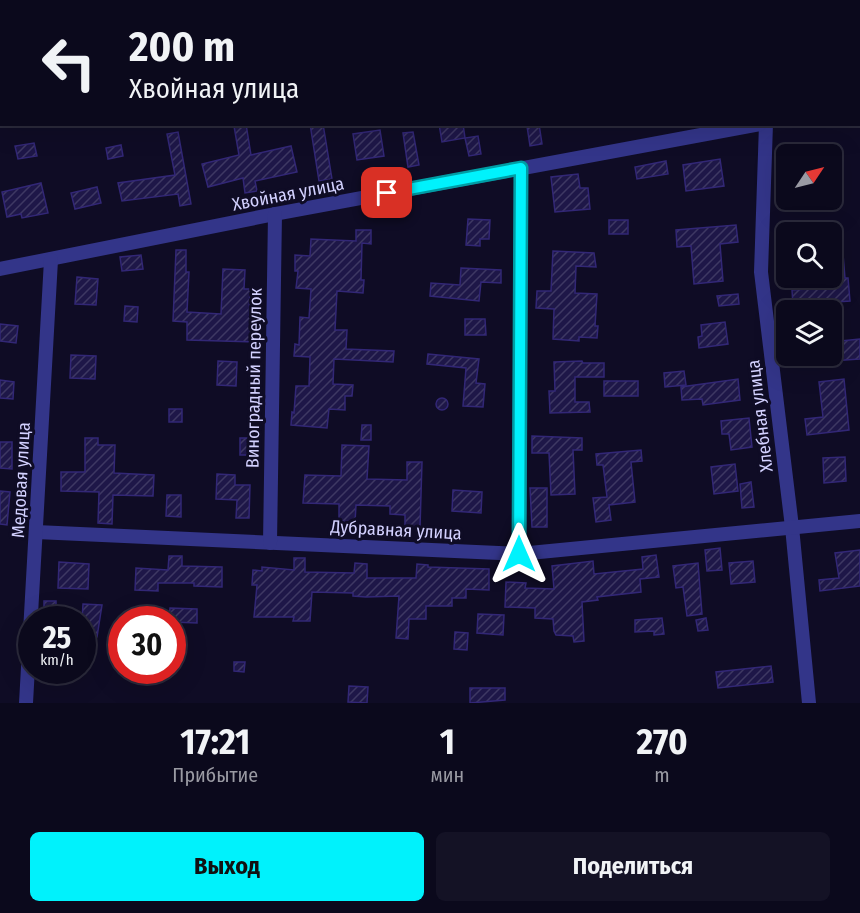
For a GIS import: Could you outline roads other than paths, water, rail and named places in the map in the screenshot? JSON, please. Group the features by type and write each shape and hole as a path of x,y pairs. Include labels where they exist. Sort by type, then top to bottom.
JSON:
{"street":[{"name":"Хвойная улица","path":"0,269 274,214 749,126"},
{"name":"Хлебная улица","path":"766,126 761,272 792,527 809,703"},
{"path":"519,554 521,168"},
{"name":"Виноградный переулок","path":"270,543 274,214"},
{"name":"Медовая улица","path":"26,703 51,260"},
{"name":"Дубравная улица","path":"36,532 519,554 860,521"}]}
